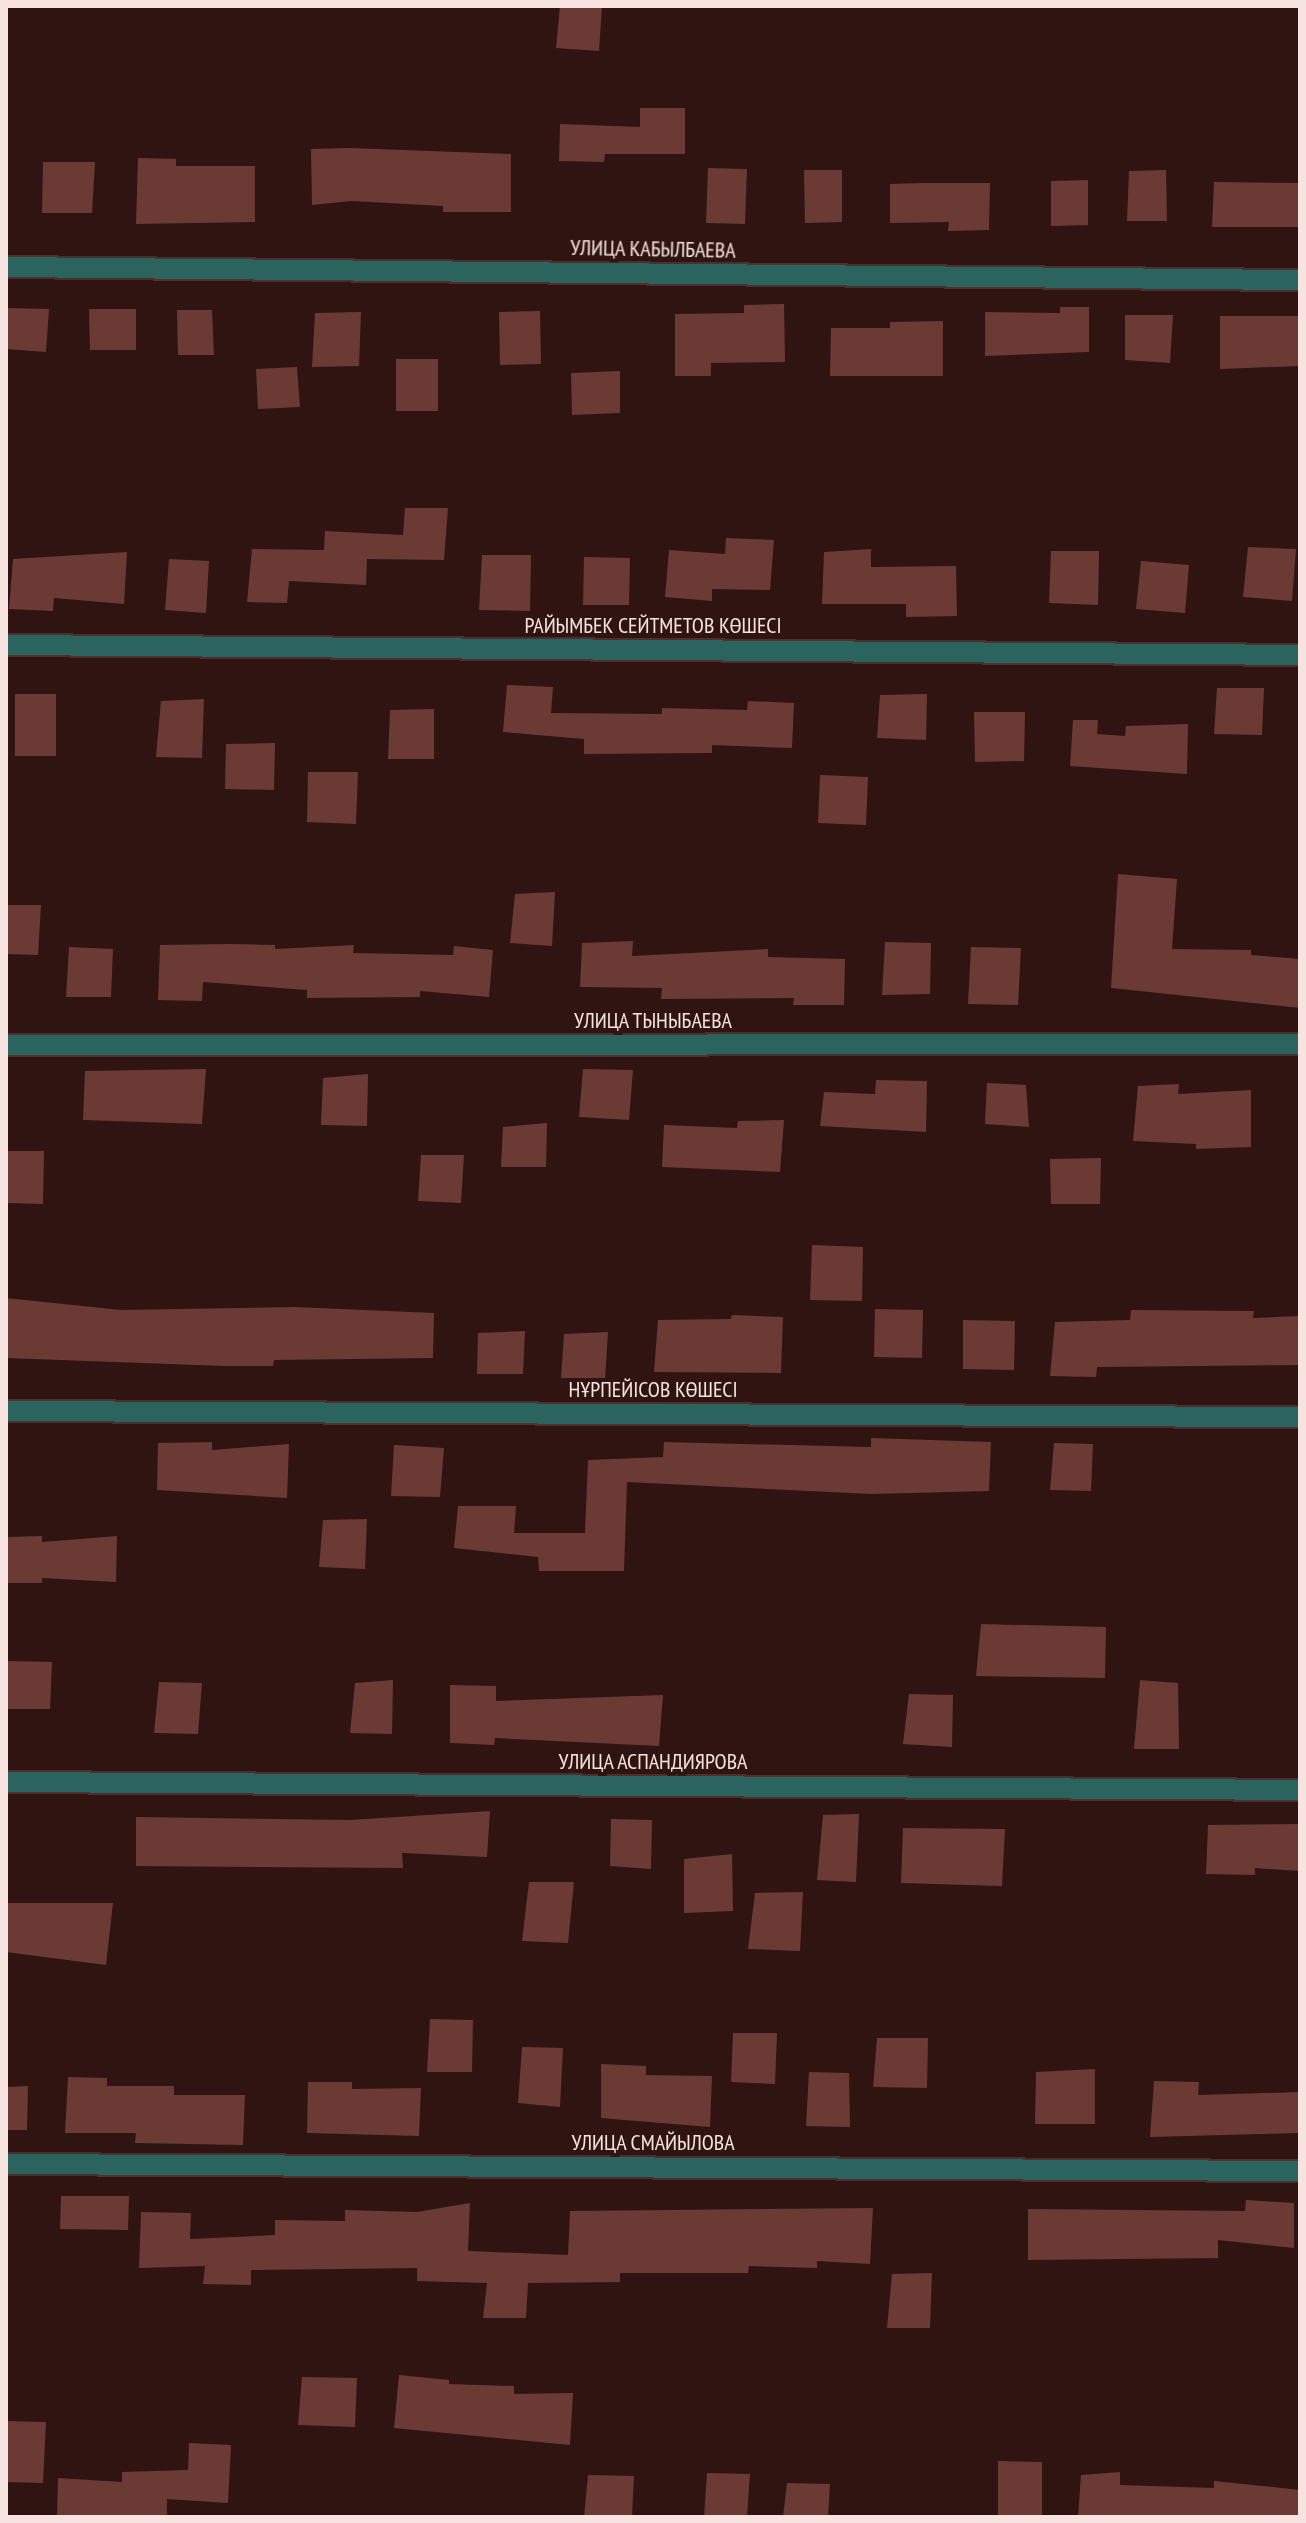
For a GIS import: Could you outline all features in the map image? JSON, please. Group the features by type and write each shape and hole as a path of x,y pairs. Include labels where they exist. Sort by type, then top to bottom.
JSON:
{"street":[{"name":"УЛИЦА КАБЫЛБАЕВА","path":"6,267 1300,280"},
{"name":"РАЙЫМБЕК СЕЙТМЕТОВ КӨШЕСІ","path":"6,645 1300,655"},
{"name":"УЛИЦА ТЫНЫБАЕВА","path":"6,1045 1300,1044"},
{"name":"НҰРПЕЙІСОВ КӨШЕСІ","path":"6,1411 1300,1417"},
{"name":"УЛИЦА АСПАНДИЯРОВА","path":"6,1782 1300,1790"},
{"name":"УЛИЦА СМАЙЫЛОВА","path":"6,2164 1300,2171"}],"building":[{"path":"560,6 602,6 599,51 556,48"},
{"path":"640,108 685,108 685,154 605,154 604,162 559,161 560,124 640,127"},
{"path":"311,149 511,154 511,212 443,212 443,206 351,201 312,205"},
{"path":"138,158 176,159 176,166 255,166 255,222 136,224"},
{"path":"43,162 95,162 92,213 42,213"},
{"path":"708,168 747,169 745,224 706,223"},
{"path":"804,170 842,170 842,222 805,223"},
{"path":"1166,170 1167,221 1127,221 1129,171"},
{"path":"1088,180 1088,225 1051,226 1051,181"},
{"path":"1214,182 1300,183 1300,227 1212,227"},
{"path":"990,183 989,230 948,231 949,222 890,223 890,184"},
{"path":"784,304 785,362 711,363 711,376 675,376 675,314 744,313 744,305"},
{"path":"1060,307 1089,307 1089,352 985,356 985,312 1060,313"},
{"path":"6,308 49,309 46,352 6,349"},
{"path":"89,309 136,309 136,350 90,350"},
{"path":"177,310 212,310 214,355 178,355"},
{"path":"540,311 541,364 500,365 499,312"},
{"path":"361,312 359,366 312,367 315,313"},
{"path":"1125,315 1173,315 1170,363 1125,360"},
{"path":"1220,316 1300,316 1300,366 1220,369"},
{"path":"943,321 943,376 830,376 831,328 890,328 890,322"},
{"path":"396,359 438,359 438,411 396,411"},
{"path":"297,367 300,407 258,409 256,369"},
{"path":"620,371 620,413 572,415 571,373"},
{"path":"405,508 448,508 444,560 367,559 366,585 289,581 287,603 247,602 252,549 324,550 325,531 403,535"},
{"path":"726,538 774,540 770,590 712,589 712,601 665,597 669,550 725,554"},
{"path":"1248,547 1296,549 1292,601 1243,597"},
{"path":"871,549 871,567 956,566 957,616 906,617 906,604 822,604 824,552"},
{"path":"1051,551 1099,551 1098,605 1049,603"},
{"path":"127,552 124,604 54,598 53,611 9,609 13,559"},
{"path":"482,555 531,555 530,611 479,610"},
{"path":"584,557 630,558 629,605 583,605"},
{"path":"169,559 209,561 206,613 165,610"},
{"path":"1141,561 1189,565 1185,613 1136,609"},
{"path":"507,685 553,687 551,713 662,714 662,708 747,710 748,701 794,703 792,748 712,745 712,753 584,754 584,739 503,732"},
{"path":"1217,688 1264,688 1262,735 1214,734"},
{"path":"15,694 56,694 56,756 15,756"},
{"path":"927,694 926,740 877,738 880,695"},
{"path":"204,699 202,758 156,757 161,701"},
{"path":"434,709 434,759 388,759 390,710"},
{"path":"974,712 1025,712 1024,761 975,762"},
{"path":"1073,720 1098,720 1097,734 1125,736 1126,726 1188,724 1187,774 1070,766"},
{"path":"275,743 274,790 225,789 226,744"},
{"path":"308,772 358,772 356,824 307,822"},
{"path":"820,775 868,777 866,825 818,823"},
{"path":"1118,874 1177,879 1172,949 1251,950 1251,955 1300,959 1300,1008 1111,988"},
{"path":"555,892 552,946 510,943 515,894"},
{"path":"6,905 41,905 38,955 6,954"},
{"path":"633,941 632,956 768,949 768,957 845,959 844,1005 793,1005 794,998 661,999 662,988 580,987 582,943"},
{"path":"885,942 931,943 930,994 882,995"},
{"path":"160,945 275,945 275,949 354,945 353,953 453,955 454,946 493,950 489,997 420,991 420,997 307,998 307,990 203,982 202,1001 158,1000"},
{"path":"69,947 113,949 111,997 66,997"},
{"path":"971,947 1021,948 1018,1005 968,1004"},
{"path":"206,1069 202,1124 83,1120 85,1071"},
{"path":"583,1069 633,1070 629,1120 579,1117"},
{"path":"368,1074 367,1126 321,1125 323,1078"},
{"path":"876,1080 927,1081 926,1132 820,1126 824,1092 875,1094"},
{"path":"987,1083 1026,1085 1029,1127 985,1124"},
{"path":"1179,1084 1178,1094 1251,1090 1251,1147 1196,1149 1196,1144 1133,1141 1138,1086"},
{"path":"784,1120 780,1172 662,1167 664,1125 737,1128 738,1121"},
{"path":"547,1123 546,1167 501,1167 503,1127"},
{"path":"6,1151 44,1151 43,1204 6,1203"},
{"path":"421,1155 464,1155 461,1203 418,1201"},
{"path":"1101,1158 1100,1204 1051,1204 1050,1159"},
{"path":"812,1245 863,1247 862,1301 810,1300"},
{"path":"6,1298 121,1310 295,1307 434,1313 433,1358 274,1360 273,1366 224,1366 6,1358"},
{"path":"875,1309 923,1310 922,1358 874,1357"},
{"path":"1131,1310 1254,1311 1253,1318 1300,1316 1300,1365 1097,1367 1096,1377 1050,1376 1055,1322 1130,1320"},
{"path":"732,1315 783,1317 781,1373 654,1372 658,1320 731,1319"},
{"path":"963,1320 1015,1321 1014,1370 963,1369"},
{"path":"525,1331 523,1374 477,1374 478,1333"},
{"path":"608,1332 605,1380 561,1378 564,1334"},
{"path":"871,1438 991,1442 989,1491 871,1494 627,1482 624,1571 539,1571 538,1557 454,1548 458,1506 516,1506 514,1533 585,1533 588,1460 663,1457 664,1442 871,1447"},
{"path":"212,1442 212,1450 289,1444 287,1498 157,1490 158,1443"},
{"path":"1054,1443 1093,1444 1091,1491 1050,1490"},
{"path":"394,1445 444,1448 440,1497 391,1496"},
{"path":"367,1519 365,1569 319,1567 323,1520"},
{"path":"42,1536 42,1542 117,1536 116,1582 42,1578 42,1583 6,1583 6,1537"},
{"path":"981,1624 1106,1627 1105,1678 976,1676"},
{"path":"6,1661 52,1662 50,1709 6,1709"},
{"path":"393,1680 392,1734 350,1733 355,1683"},
{"path":"1140,1680 1178,1683 1179,1749 1134,1749"},
{"path":"159,1682 202,1683 198,1734 154,1733"},
{"path":"450,1685 496,1686 496,1701 663,1695 659,1746 495,1738 494,1745 450,1743"},
{"path":"909,1694 953,1695 952,1747 903,1744"},
{"path":"490,1811 487,1857 402,1853 403,1868 136,1866 136,1817 350,1820"},
{"path":"859,1814 856,1882 817,1880 823,1815"},
{"path":"611,1819 652,1820 651,1869 610,1866"},
{"path":"1300,1824 1300,1871 1255,1868 1255,1875 1206,1874 1208,1825"},
{"path":"903,1828 1005,1829 1002,1886 901,1883"},
{"path":"732,1854 733,1911 684,1913 684,1859"},
{"path":"529,1882 574,1882 568,1943 522,1941"},
{"path":"803,1892 800,1951 748,1949 755,1893"},
{"path":"6,1903 113,1903 106,1965 6,1952"},
{"path":"430,2019 473,2020 472,2072 427,2072"},
{"path":"733,2033 777,2033 775,2084 731,2082"},
{"path":"877,2038 928,2038 927,2088 873,2087"},
{"path":"522,2047 563,2048 560,2107 518,2103"},
{"path":"601,2064 646,2066 646,2075 712,2076 710,2127 601,2118"},
{"path":"1095,2069 1095,2124 1035,2124 1036,2072"},
{"path":"809,2072 849,2073 850,2127 806,2126"},
{"path":"68,2077 107,2078 107,2086 174,2086 174,2095 245,2095 243,2145 135,2143 136,2133 65,2133"},
{"path":"1154,2081 1199,2082 1198,2095 1300,2092 1300,2133 1150,2137"},
{"path":"308,2082 352,2082 352,2089 421,2088 419,2136 307,2133"},
{"path":"28,2086 27,2130 6,2130 6,2087"},
{"path":"61,2196 129,2196 128,2230 60,2229"},
{"path":"1246,2200 1294,2203 1294,2248 1218,2240 1218,2258 1028,2260 1028,2209 1245,2211"},
{"path":"470,2203 468,2251 568,2255 570,2211 873,2208 870,2264 817,2261 817,2268 749,2266 748,2273 620,2273 620,2282 528,2283 526,2318 483,2318 487,2283 417,2281 417,2268 251,2270 251,2285 203,2284 205,2266 139,2268 141,2212 191,2213 190,2239 275,2235 275,2220 345,2221 345,2210 417,2212"},
{"path":"932,2273 930,2328 887,2328 892,2274"},
{"path":"399,2375 449,2380 449,2384 514,2386 514,2394 573,2393 570,2445 394,2428"},
{"path":"302,2377 357,2378 355,2427 298,2425"},
{"path":"6,2421 46,2422 43,2483 6,2482"},
{"path":"189,2443 231,2445 228,2503 167,2499 167,2517 57,2517 58,2478 122,2482 122,2472 188,2470"},
{"path":"998,2461 1042,2462 1042,2517 998,2516"},
{"path":"1120,2472 1120,2485 1214,2488 1214,2481 1300,2490 1300,2517 1078,2517 1081,2475"},
{"path":"707,2473 750,2474 747,2517 704,2517"},
{"path":"588,2475 634,2476 632,2517 584,2517"},
{"path":"787,2483 830,2484 828,2517 783,2517"}]}
